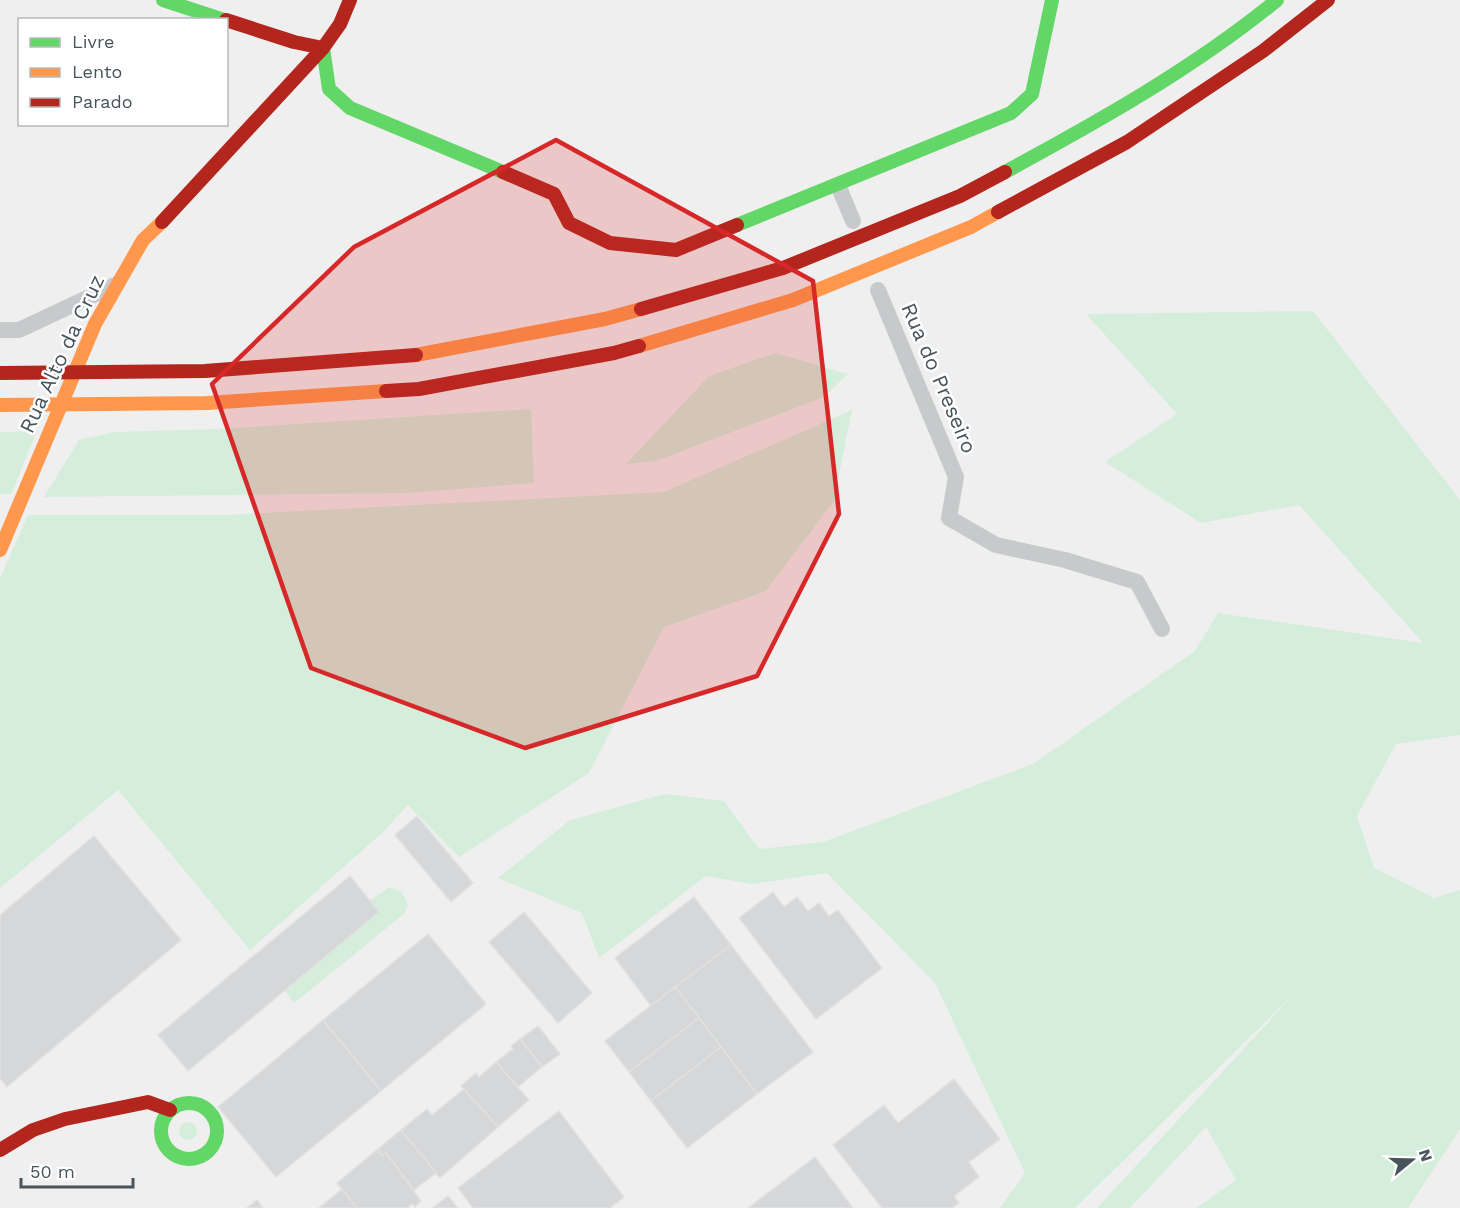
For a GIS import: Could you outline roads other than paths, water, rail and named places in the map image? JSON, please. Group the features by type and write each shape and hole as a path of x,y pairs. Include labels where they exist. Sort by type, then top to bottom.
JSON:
{"main road":[{"path":"163,0 219,18"},
{"name":"Rua Alto da Cruz","path":"0,549 95,324 143,240 182,203 323,48 340,24 350,0"},
{"path":"228,21 294,42 323,48 329,89 350,108 554,194 569,223 610,243 676,250 1011,113 1032,94 1052,0"},
{"path":"0,374 205,371 415,355 604,319 772,271 960,196 1107,116 1245,26 1277,0"},
{"path":"0,405 207,403 419,389 614,353 793,300 971,226 1127,142 1263,51 1328,0"},
{"path":"0,1150 33,1130 65,1119 148,1102 170,1110"},
{"path":"194,1104 212,1115 217,1133 214,1142 204,1154 193,1158 179,1157 165,1145 161,1127 170,1110 178,1105 194,1104"}],"street":[{"path":"838,185 853,221"},
{"path":"0,330 19,330 117,284"},
{"name":"Rua do Preseiro","path":"878,290 956,477 949,518 996,545 1065,560 1137,582 1162,629"}]}
